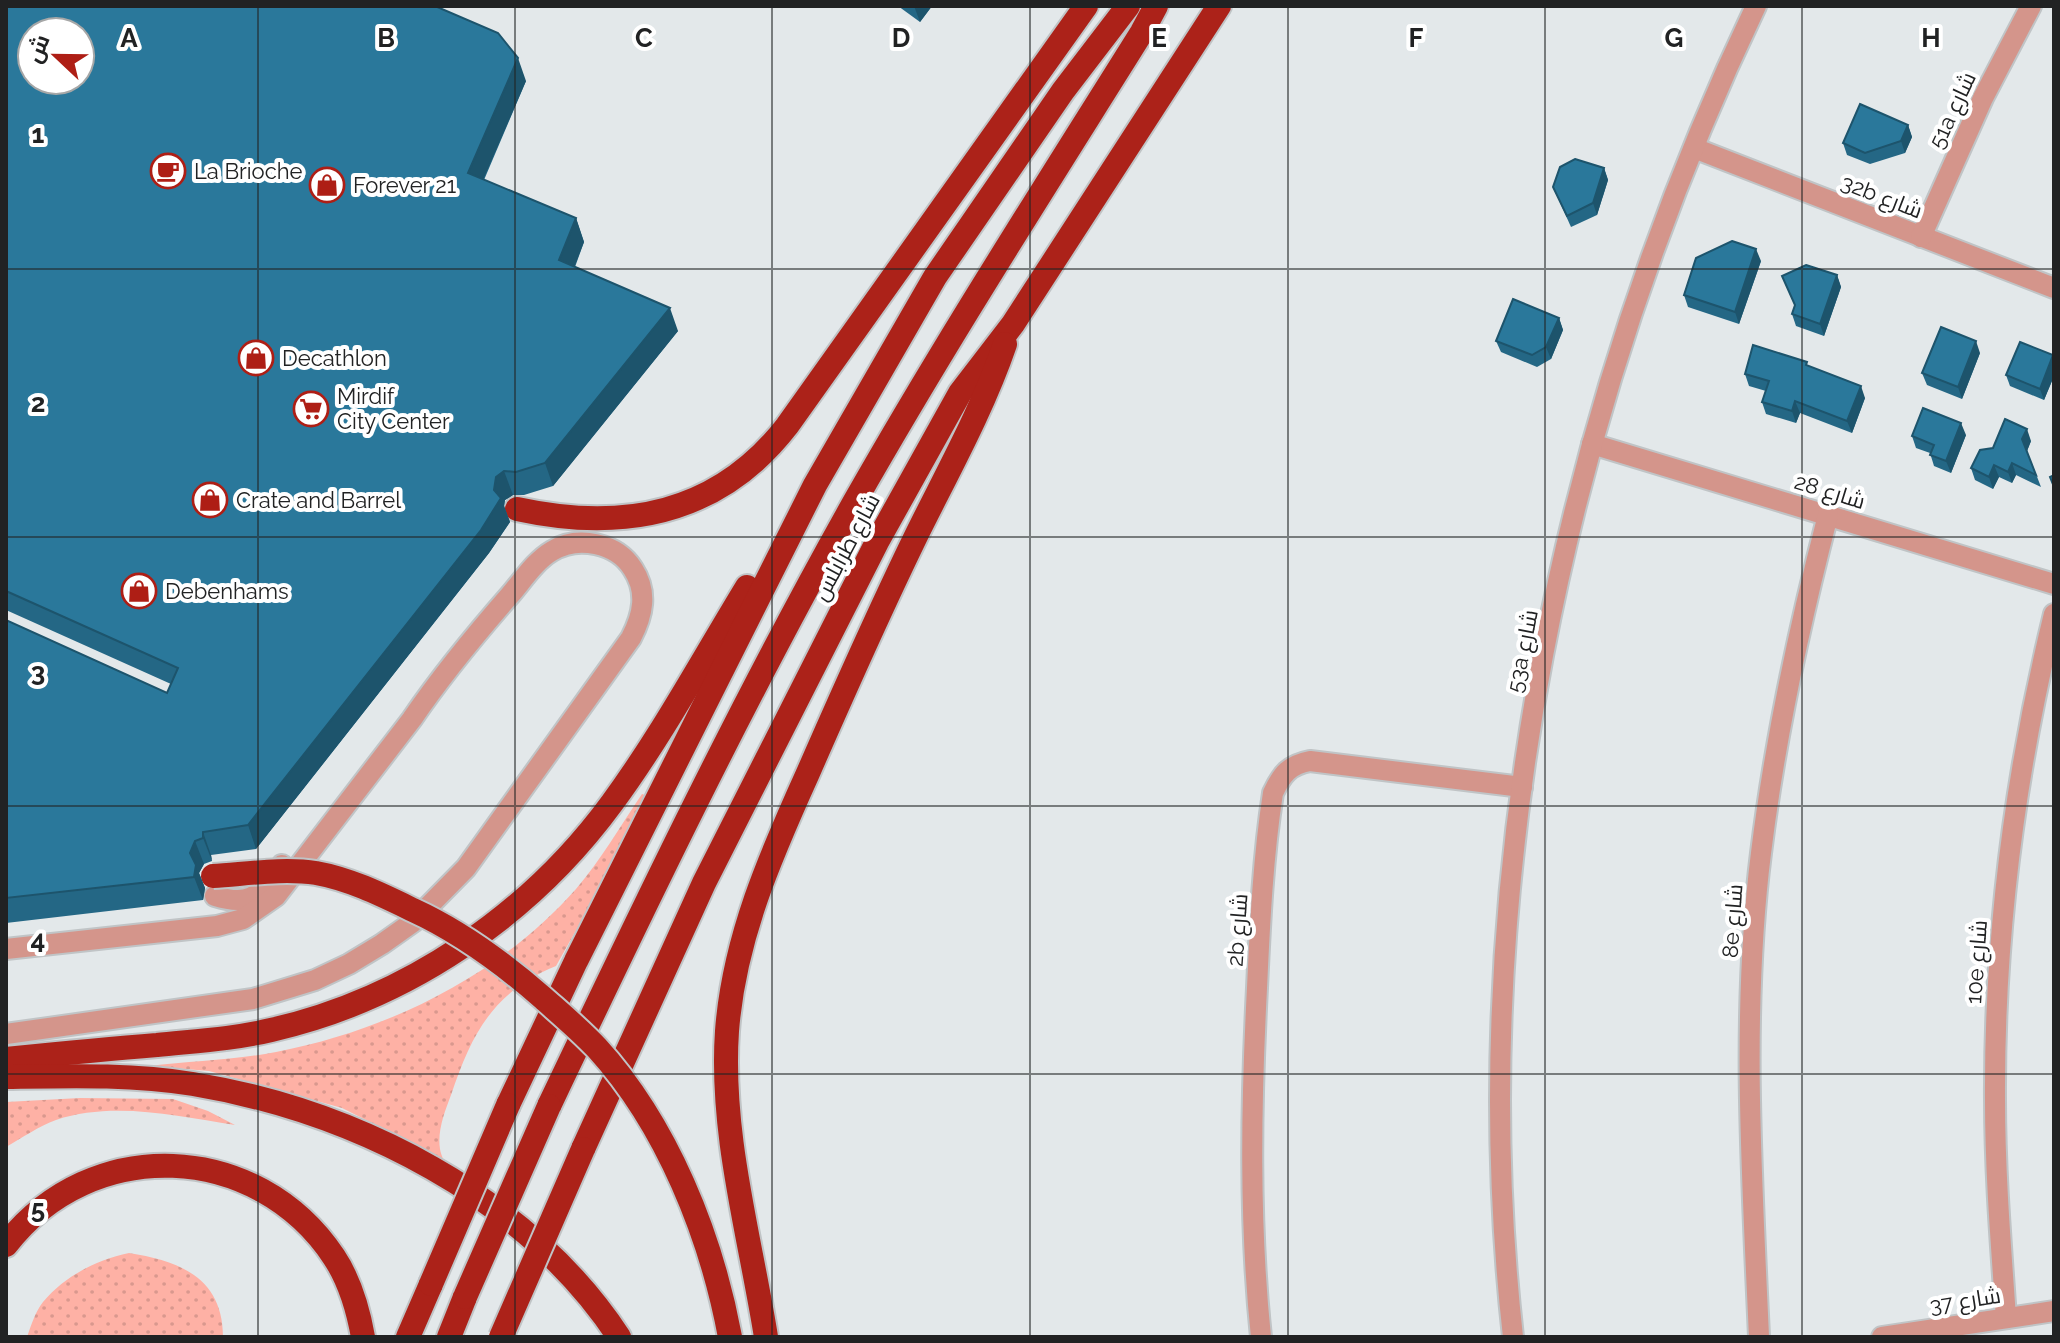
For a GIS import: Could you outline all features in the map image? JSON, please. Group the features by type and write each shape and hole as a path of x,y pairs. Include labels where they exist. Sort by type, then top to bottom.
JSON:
{"highway":[{"path":"517,509 592,520 669,510 724,485 770,449 1086,6"},
{"path":"408,1337 508,1105 637,838 815,485 935,277 1055,103 1128,6"},
{"name":"شارع طرابلس","path":"449,1337 549,1106 674,843 854,503 926,379 1156,6"},
{"name":"شارع طرابلس","path":"501,1337 704,883 870,555 960,393 1013,324 1219,6"},
{"path":"766,1337 730,1134 726,1083 727,1031 745,930 760,881 780,835 892,586 982,403 1013,324"},
{"path":"6,1059 211,1040 270,1030 327,1014 383,992 469,942 563,863 612,804 763,562 815,485"},
{"path":"214,882 297,872 343,880 430,918 471,941 510,969 597,1048 636,1100 672,1162 702,1228 730,1337"},
{"path":"6,1077 112,1077 192,1084 244,1094 335,1122 413,1157 475,1196 558,1264 596,1305 619,1337"},
{"path":"6,1245 33,1215 54,1199 101,1176 152,1166 204,1169 230,1176 277,1199 318,1236 349,1285 363,1337"}],"street":[{"name":"53a شارع","path":"1513,1337 1501,1164 1501,1028 1508,908 1522,787 1553,615 1592,444 1638,293 1694,148 1756,6"},
{"name":"51a شارع","path":"1921,237 1983,98 2031,6"},
{"name":"32b شارع","path":"1694,148 2054,288"},
{"name":"شارع 28","path":"1592,444 2054,584"},
{"name":"8e شارع","path":"1759,1337 1750,1079 1760,856 1780,727 1803,612 1828,515"},
{"path":"6,949 217,926 255,913 276,896 428,694 488,620 549,553 572,544 598,544 619,554 635,571 643,605 631,638 466,868 413,922 349,964 315,980 253,999 6,1034"},
{"name":"10e شارع","path":"2006,1318 1997,1191 1995,1102 1996,1012 2002,923 2025,746 2054,614"},
{"path":"214,882 238,902 254,897 398,722 428,694"},
{"name":"2b شارع","path":"1261,1337 1253,1178 1254,1054 1260,929 1273,793 1282,774 1295,764 1310,761 1522,787"},
{"name":"شارع 37","path":"1882,1337 2054,1311"}],"shaded area":[{"path":"642,794 651,797 556,966 534,976 501,1002 467,1052 441,1128 440,1149 449,1172 402,1138 342,1108 209,1071 149,1066 260,1055 318,1042 400,1014 440,995 513,948 546,920 585,878"},
{"path":"80,1098 173,1099 208,1111 235,1125 145,1112 78,1114 56,1120 6,1147 6,1102"},
{"path":"129,1253 165,1261 195,1276 215,1300 223,1337 27,1337 40,1306 61,1284 93,1265"}],"building":[{"name":"Mirdif City Center","path":"6,6 435,6 498,33 518,58 468,173 576,218 559,260 670,308 545,463 516,472 504,471 496,477 494,490 501,498 481,530 248,825 203,832 203,838 195,841 190,853 196,865 194,877 6,898 6,620 167,693 178,668 6,591"},
{"path":"1860,104 1908,125 1901,141 1865,153 1843,143"},
{"path":"1575,159 1604,168 1593,203 1567,216 1553,187 1560,167"},
{"path":"1732,241 1756,249 1735,312 1684,295 1696,258"},
{"path":"1806,265 1837,275 1820,324 1792,314 1795,305 1782,276"},
{"path":"1513,299 1559,318 1546,347 1532,355 1496,341"},
{"path":"1941,327 1976,341 1958,387 1922,373"},
{"path":"2020,342 2053,355 2040,389 2006,375"},
{"path":"1753,345 1807,362 1806,365 1861,386 1847,421 1795,401 1792,411 1762,402 1769,381 1745,374"},
{"path":"1923,408 1961,423 1946,461 1930,455 1934,445 1912,436"},
{"path":"2005,419 2027,429 2022,439 2036,475 2012,463 2008,472 1994,465 1989,477 1971,468 1980,450 1993,448"}],"place":[{"name":"La Brioche","path":"168,171"},
{"name":"Forever 21","path":"327,185"},
{"name":"Decathlon","path":"256,358"},
{"name":"Mirdif City Center","path":"311,409"},
{"name":"Crate and Barrel","path":"210,500"},
{"name":"Debenhams","path":"139,591"}]}
